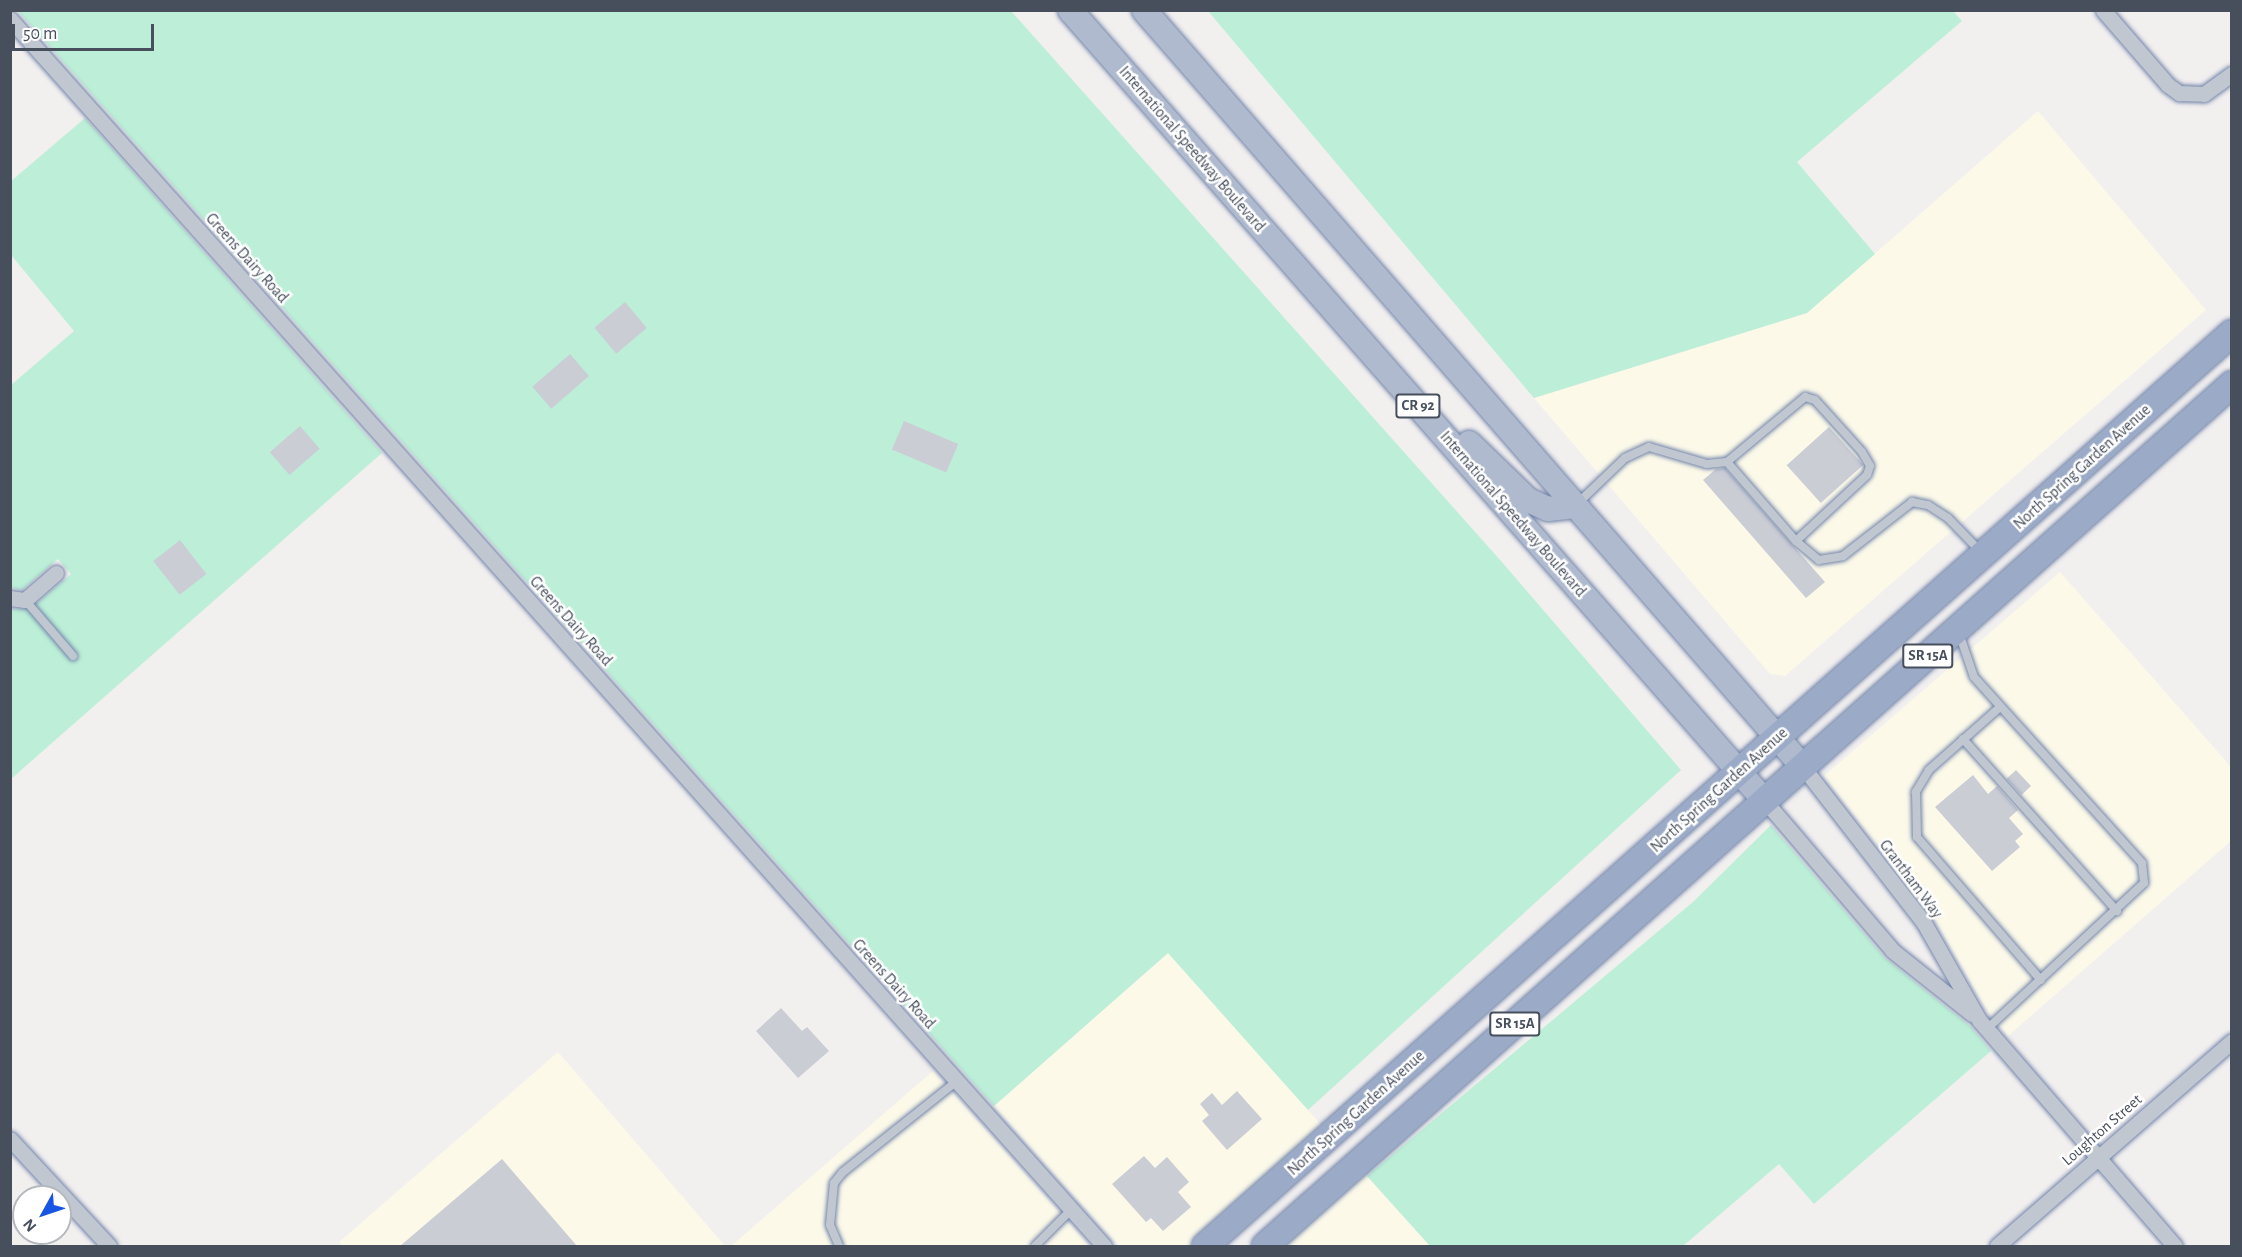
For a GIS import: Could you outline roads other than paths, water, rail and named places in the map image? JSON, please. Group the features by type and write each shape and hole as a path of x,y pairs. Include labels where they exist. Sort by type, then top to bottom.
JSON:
{"highway":[{"name":"North Spring Garden Avenue","path":"1205,1246 2232,333"},
{"path":"2187,424 2204,383 2208,354"},
{"name":"SR 15A","path":"1265,1246 2232,384"}],"main road":[{"name":"International Speedway Boulevard","path":"1070,10 1765,801"},
{"path":"1144,10 1803,767"},
{"path":"1347,325 1528,500 1548,509 1575,506"}],"street":[{"path":"2103,10 2168,85 2180,93 2204,94 2232,75"},
{"name":"Greens Dairy Road","path":"10,19 1104,1246"},
{"path":"18,599 56,573"},
{"name":"Grantham Way","path":"1803,767 1924,923 1983,1024"},
{"name":"Grantham Way","path":"1765,801 1893,951 1983,1024 2175,1246"},
{"name":"Loughton Street","path":"1997,1246 2232,1041"},
{"path":"10,1139 109,1246"}],"lane":[{"path":"1575,506 1625,458 1649,447 1707,464 1727,462 1804,397 1815,400 1870,466 1857,487 1796,541"},
{"path":"1727,462 1796,541 1819,560 1830,561 1843,556 1912,502 1928,505 1948,518 1983,554"},
{"path":"18,599 73,656"},
{"path":"1958,628 1962,650 1974,677 2142,863 2144,883 2117,911 2041,980 1983,1024"},
{"path":"2000,707 1929,770 1916,792 1917,837 2041,980"},
{"path":"1963,739 2117,911"},
{"path":"839,1246 830,1225 834,1183 843,1172 957,1082"},
{"path":"1035,1246 1071,1210"}]}
